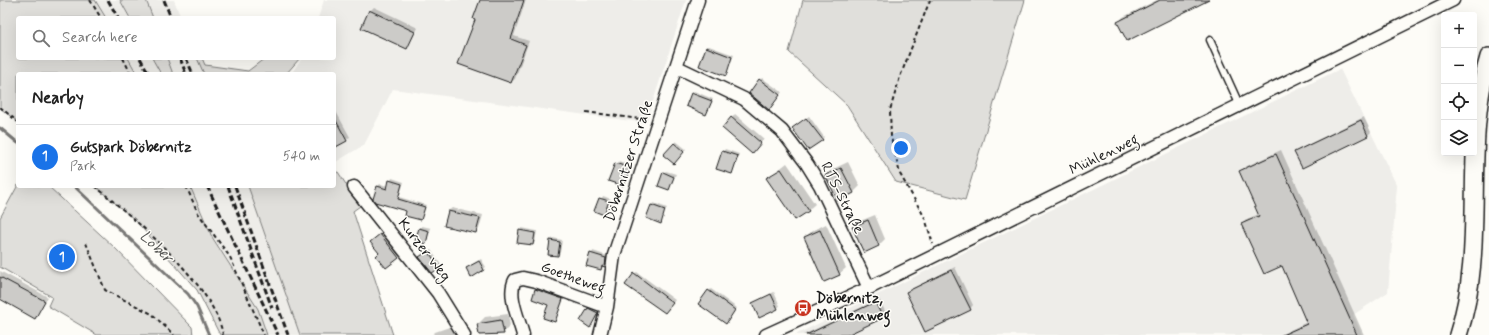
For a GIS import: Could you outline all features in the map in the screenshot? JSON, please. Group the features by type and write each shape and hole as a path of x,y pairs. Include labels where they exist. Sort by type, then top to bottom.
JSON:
{"main road":[{"path":"1458,335 1467,298 1472,260 1476,129 1482,85 1489,57"}],"street":[{"name":"Döbernitzer Straße","path":"600,335 607,307 614,255 698,0"},
{"name":"Mühlenweg","path":"766,335 869,288 1453,0"},
{"name":"RTS-Straße","path":"677,67 744,99 782,131 807,164 820,185 869,288"},
{"name":"Kurzer Weg","path":"354,188 433,286 464,335"},
{"name":"Goetheweg","path":"523,335 512,294 512,286 515,280 523,278 536,280 607,307"}],"lane":[{"path":"1210,40 1240,106"}],"path":[{"path":"90,0 100,16"},
{"path":"930,0 900,77 890,110 891,137 900,174 925,218 936,255"},
{"path":"124,60 130,72"},
{"path":"0,108 16,120"},
{"path":"586,112 659,122"},
{"path":"97,188 135,220 204,292 221,324 222,335"},
{"path":"187,188 198,213 230,258 264,335"},
{"path":"86,243 105,290 152,314 174,335"}],"shaded area":[{"path":"0,0 95,0 105,16 16,16 16,60 129,60 136,72 16,72 16,120 0,108"},
{"path":"95,0 120,0 129,16 105,16"},
{"path":"120,0 146,0 152,16 129,16"},
{"path":"146,0 174,0 180,16 152,16"},
{"path":"324,0 686,0 646,123 393,89 364,145 336,162 336,72 292,72 301,60 336,60 336,16 319,16"},
{"path":"803,0 1025,0 965,200 896,182 847,105 789,52"},
{"path":"129,60 153,60 160,72 136,72"},
{"path":"153,60 168,60 172,72 160,72"},
{"path":"168,60 198,60 203,72 172,72"},
{"path":"198,60 203,60 205,65 248,71 262,60 298,60 288,72 203,72"},
{"path":"1340,69 1397,186 1388,292 1353,315 1362,335 795,335"},
{"path":"336,172 338,172 360,206 353,211 393,335 300,335 249,188 336,188"},
{"path":"16,188 50,188 114,247 192,327 193,335 97,335 48,306 52,297 0,267 0,218"},
{"path":"97,188 191,188 212,237 258,309 267,335 220,335 197,290 135,220"},
{"path":"191,188 249,188 300,335 267,335 258,309 212,237"}],"building":[{"path":"480,0 524,0 511,39 526,45 511,83 458,64 475,20 473,19"},
{"path":"1160,0 1209,0 1127,41 1117,22"},
{"path":"369,10 415,32 407,49 361,28"},
{"path":"706,47 732,57 726,76 699,66"},
{"path":"759,79 780,95 769,110 749,93"},
{"path":"691,93 712,101 706,115 686,106"},
{"path":"731,117 761,143 752,154 722,128"},
{"path":"806,118 823,140 808,150 792,128"},
{"path":"1361,120 1368,136 1302,168 1294,152"},
{"path":"336,121 347,141 336,147"},
{"path":"674,143 684,152 674,164 663,155"},
{"path":"722,151 738,156 732,174 716,169"},
{"path":"1276,154 1357,335 1282,335 1307,324 1282,266 1264,274 1241,224 1259,216 1239,171"},
{"path":"615,163 630,168 623,186 608,181"},
{"path":"841,168 854,193 838,201 825,175"},
{"path":"781,169 809,211 795,220 766,178"},
{"path":"663,172 674,177 669,190 658,186"},
{"path":"389,180 402,184 398,199 425,207 421,220 405,216 406,211 375,202 373,199 377,186 387,189"},
{"path":"599,198 609,201 604,215 594,211"},
{"path":"651,205 665,210 661,224 646,218"},
{"path":"448,211 480,218 476,233 444,226"},
{"path":"868,220 879,246 864,253 852,227"},
{"path":"419,228 429,231 426,244 415,241"},
{"path":"519,230 535,233 533,245 517,243"},
{"path":"820,230 840,275 824,282 804,237"},
{"path":"380,234 399,258 386,268 376,256 379,253 370,242"},
{"path":"550,240 560,242 558,256 548,255"},
{"path":"428,251 440,268 432,273 419,257"},
{"path":"590,253 606,258 605,267 602,266 601,270 586,266"},
{"path":"479,261 484,270 471,278 466,268"},
{"path":"951,270 971,310 925,332 906,292"},
{"path":"634,273 673,303 665,313 625,285"},
{"path":"0,277 45,301 35,319 0,299"},
{"path":"535,289 563,299 555,322 543,318 548,305 532,299"},
{"path":"708,290 735,310 726,324 698,304"},
{"path":"771,294 778,309 759,318 752,303"},
{"path":"875,302 883,318 847,335 806,335"},
{"path":"588,308 598,313 590,328 580,321"},
{"path":"501,320 504,334 479,335 477,324"}],"waterway":[{"name":"Lober","path":"0,128 16,141"},
{"name":"Lober","path":"76,188 188,294 197,307 209,335"}],"railway":[{"path":"108,0 117,16"},
{"path":"164,0 170,16"},
{"path":"141,60 148,72"},
{"path":"181,60 185,72"},
{"path":"187,60 192,72"},
{"path":"208,188 278,335"},
{"path":"229,188 272,308"},
{"path":"236,188 288,335"}],"place":[{"name":"Gutspark Döbernitz","path":"62,257"},
{"name":"Döbernitz, Mühlenweg","path":"803,308"}]}
